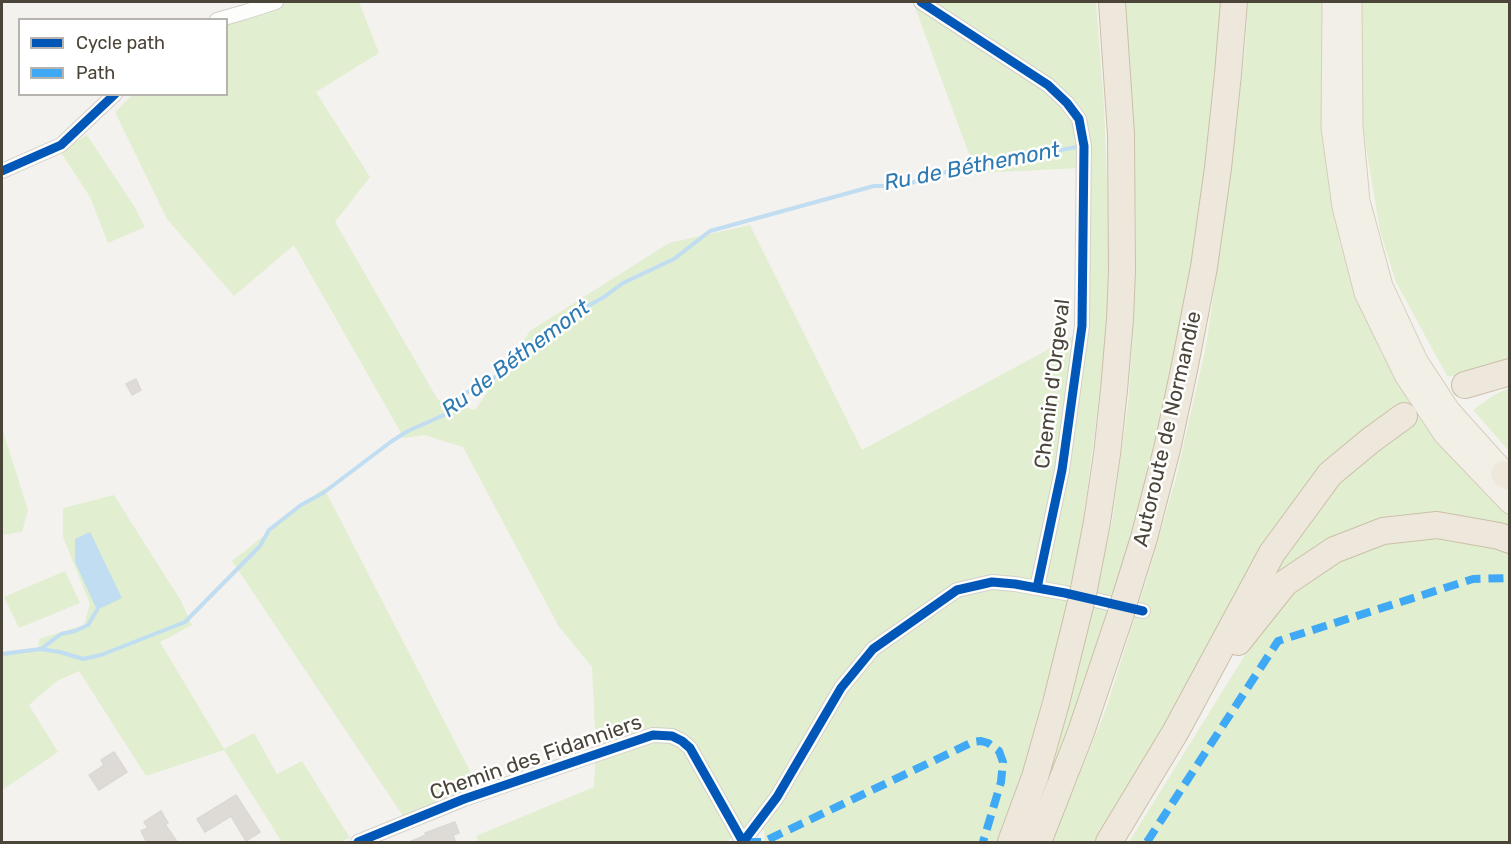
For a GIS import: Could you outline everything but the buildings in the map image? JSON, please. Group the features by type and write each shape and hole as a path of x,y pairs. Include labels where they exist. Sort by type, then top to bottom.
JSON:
{"highway":[{"path":"1011,843 1035,777 1082,598 1107,454 1120,319 1122,270 1121,134 1112,2"},
{"name":"Autoroute de Normandie","path":"1038,843 1130,608 1144,538 1167,449 1204,267 1218,168 1234,2"},
{"path":"1465,385 1509,372"},
{"path":"1109,843 1176,731 1272,553 1330,474 1404,416"},
{"path":"1176,731 1245,631 1285,583 1334,550 1383,531 1437,525 1499,536 1509,540"}],"main road":[{"path":"1333,2 1332,127 1343,207 1365,293 1405,375 1444,434 1509,503"},
{"path":"1352,2 1352,126 1359,201 1382,286 1417,361 1449,410 1508,476"}],"street":[{"path":"224,18 276,2"},
{"name":"Chemin d'Orgeval","path":"921,2 1048,86 1067,103 1079,119 1084,146 1082,326 1062,470 1037,588"},
{"path":"2,171 61,145 113,96"},
{"path":"743,843 777,797 841,688 873,649 957,590 993,582 1037,588 1130,608"},
{"name":"Chemin des Fidanniers","path":"358,843 464,799 653,735 672,735 690,748 743,843"}],"green space":[{"path":"273,2 359,2 379,53 316,92 370,177 335,222 438,400 475,410 530,331 669,243 750,225 862,450 1075,335 1082,168 976,173 913,2 1096,2 1104,105 1111,289 1101,383 1082,531 1059,639 1023,769 997,842 765,842 764,830 739,835 725,842 479,842 476,836 594,787 596,749 592,667 559,627 463,447 424,435 404,438 294,245 234,296 167,219 115,112 131,96 228,96 228,18 207,18"},
{"path":"1123,2 1224,2 1197,259 1140,518 1103,646 1030,839 1073,688 1112,522 1128,404 1133,336 1136,233 1134,151"},
{"path":"1248,2 1325,2 1322,112 1340,244 1356,294 1381,353 1422,421 1451,456 1509,513 1509,530 1423,519 1257,596 1340,478 1378,447 1411,428 1401,412 1334,466 1100,842 1052,842 1105,712 1176,478 1206,346 1245,50"},
{"path":"1362,2 1509,2 1509,366 1465,377 1447,376 1396,282 1380,231 1362,123 1360,59"},
{"path":"87,135 134,206 145,227 108,243 90,197 60,151"},
{"path":"1509,388 1509,451 1473,410 1494,395"},
{"path":"2,428 28,510 22,532 2,535"},
{"path":"324,488 471,773 451,797 403,816 232,561"},
{"path":"114,495 181,601 192,625 160,642 224,749 254,733 277,774 302,761 350,838 339,842 282,842 224,750 146,776 79,671 57,681 29,705 58,752 2,790 2,654 38,650 39,639 84,625 90,604 63,537 63,508"},
{"path":"1405,538 1444,538 1509,549 1509,842 1129,842 1258,634 1292,592 1316,570 1375,545"},
{"path":"65,571 80,603 19,628 4,597"}],"water":[{"path":"90,532 122,598 97,610 75,562 75,539"}],"waterway":[{"name":"Ru de Béthemont","path":"2,654 40,649 83,659 101,655 185,622 260,546 269,530 301,505 323,493 392,441 444,415 464,394 493,379 526,347 561,321 604,297 623,283 674,259 710,231 874,186 901,186 949,171 1082,146"},
{"path":"41,649 61,634 88,625 97,610"}],"marked path":[{"path":"1147,842 1278,641 1473,579 1510,578"},
{"path":"746,842 763,842 973,742 981,741 999,751 1003,762 1001,782 983,842"}],"cycle path":[{"path":"921,2 1048,85 1067,103 1079,119 1084,146 1082,326 1062,470 1037,588"},
{"path":"2,171 61,145 113,96"},
{"path":"743,842 777,797 841,688 873,649 957,590 992,582 1015,584 1143,611"},
{"path":"358,842 464,799 653,735 672,736 690,748 743,842"}]}
